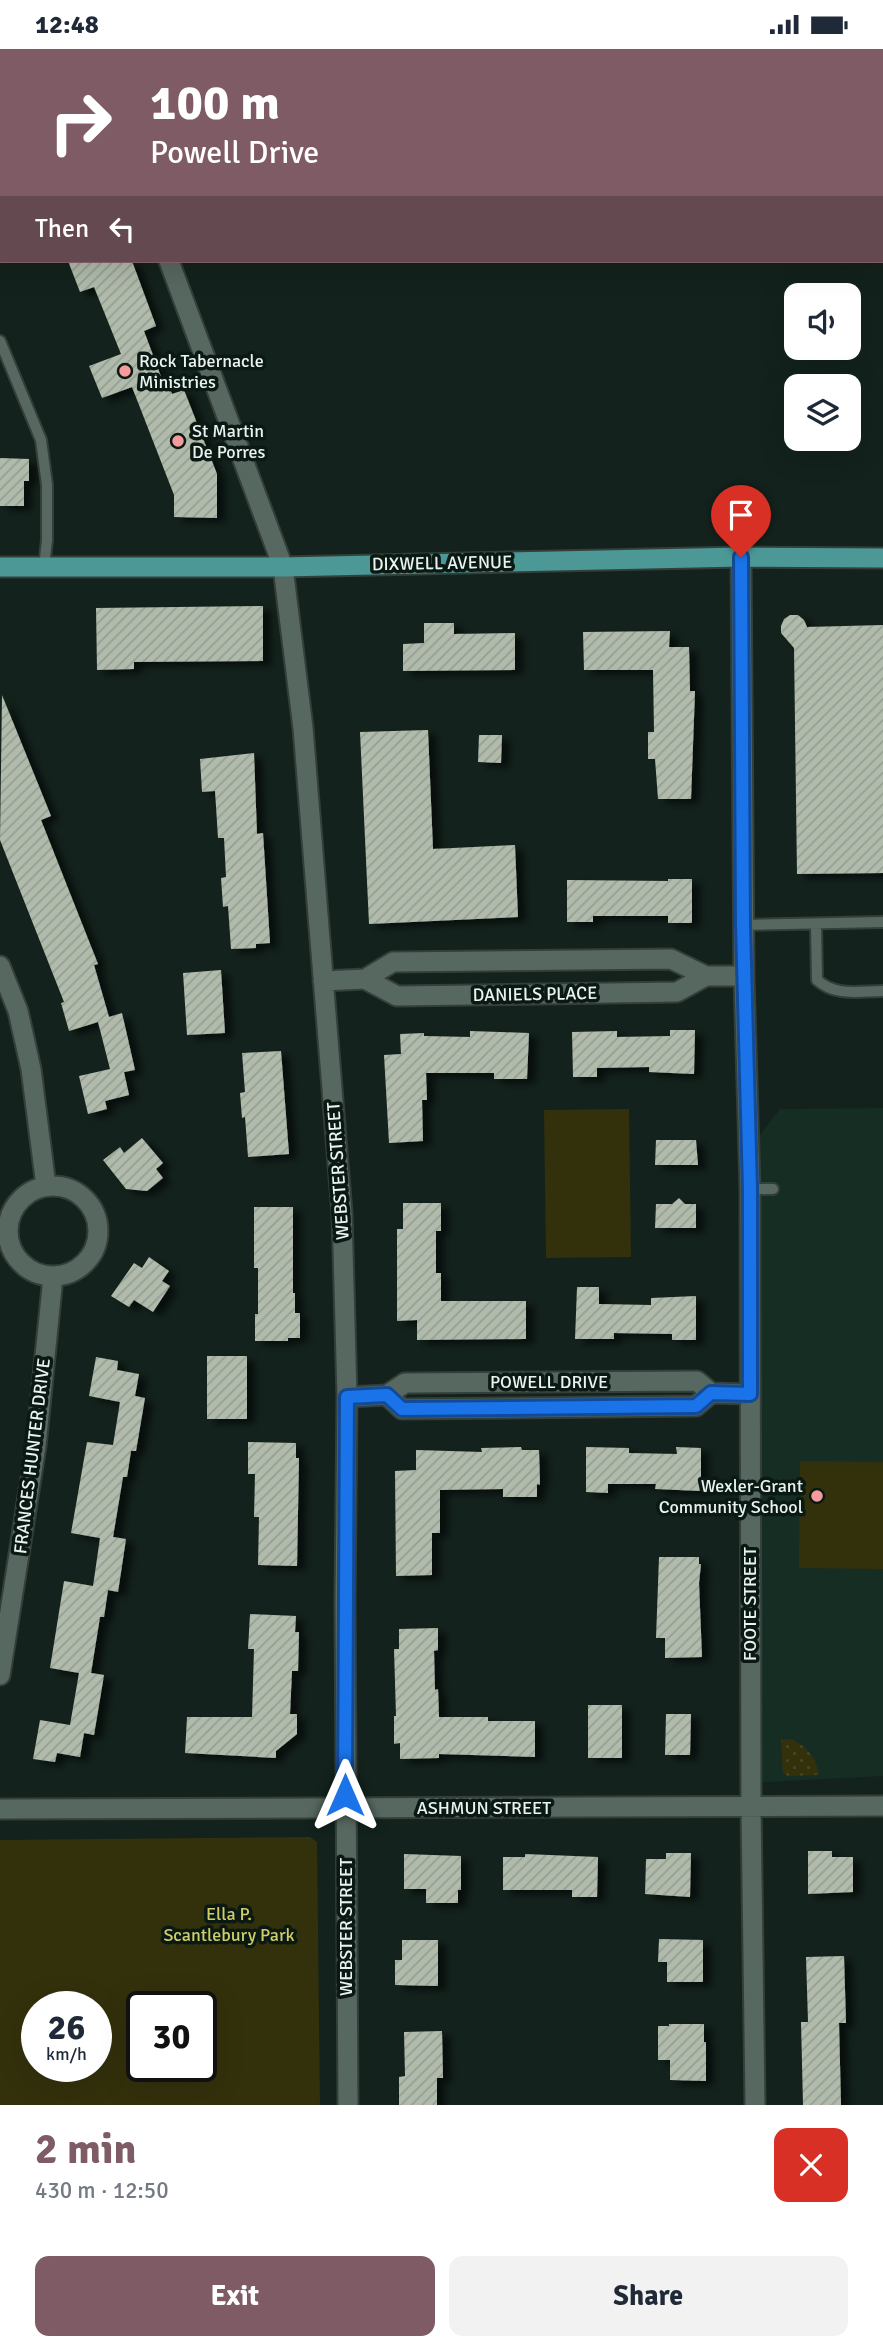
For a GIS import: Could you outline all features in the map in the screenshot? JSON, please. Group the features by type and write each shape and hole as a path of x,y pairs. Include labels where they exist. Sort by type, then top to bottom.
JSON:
{"main road":[{"name":"DIXWELL AVENUE","path":"0,567 283,567 741,557 883,558"}],"street":[{"name":"WEBSTER STREET","path":"170,263 283,567 303,728 342,1213 347,1397 345,1809 348,2105"},
{"name":"FOOTE STREET","path":"741,557 743,925 750,1189 751,1807 755,2105"},
{"name":"DANIELS PLACE","path":"323,981 365,979 393,962 671,959 706,976 744,976"},
{"path":"0,966 18,1011 31,1069 47,1186"},
{"name":"DANIELS PLACE","path":"365,979 397,996 677,992 706,976"},
{"path":"47,1186 62,1187 78,1193 89,1203 98,1225 97,1241 91,1256 81,1268 53,1277 37,1274 23,1266 13,1254 8,1239 10,1214 19,1201 31,1191 47,1186"},
{"name":"FRANCES HUNTER DRIVE","path":"0,1675 36,1446 53,1277"},
{"name":"POWELL DRIVE","path":"347,1397 387,1395 405,1383 600,1381 697,1381 711,1393 750,1394"},
{"name":"ASHMUN STREET","path":"0,1809 883,1806"}],"lane":[{"path":"0,341 41,440 47,485 44,567"},
{"path":"743,925 883,922"},
{"path":"816,923 817,980 836,992 883,991"},
{"path":"750,1189 773,1189"}],"shaded area":[{"name":"Wexler-Grant Community School","path":"883,1108 883,1776 750,1783 749,1149 780,1109"}],"green space":[{"path":"629,1109 631,1257 546,1258 544,1110"},
{"path":"800,1461 883,1462 883,1569 799,1568"},
{"path":"790,1739 809,1752 818,1775 788,1776 783,1773 781,1740"},
{"name":"Ella P. Scantlebury Park","path":"310,1837 317,1842 320,2105 0,2105 0,1840"}],"building":[{"path":"69,263 133,263 156,326 144,331 166,390 170,388 172,394 184,390 217,474 217,518 174,517 174,495 132,387 102,398 89,366 121,354 94,287 80,292"},
{"path":"0,458 29,459 29,481 24,481 24,506 0,506"},
{"path":"263,606 263,661 134,662 134,669 97,670 96,608"},
{"path":"790,615 798,615 807,627 883,625 883,873 797,874 794,648 781,633 784,619"},
{"path":"424,623 454,623 454,634 515,633 515,670 403,671 403,644 424,643"},
{"path":"670,631 669,647 689,647 690,691 695,691 691,799 658,799 655,759 648,759 648,732 654,732 653,670 584,670 583,632"},
{"path":"2,695 51,816 41,820 98,964 94,965 109,1017 122,1013 135,1070 124,1072 129,1095 105,1101 107,1109 88,1114 79,1076 110,1069 98,1022 69,1031 61,1003 64,1002 0,840"},
{"path":"428,730 433,849 515,845 518,917 369,924 360,732"},
{"path":"479,735 502,735 501,763 478,762"},
{"path":"254,753 257,834 263,833 270,943 256,944 256,948 231,949 228,906 223,907 221,878 226,877 224,838 218,838 215,791 202,792 200,759"},
{"path":"692,879 692,923 668,923 668,916 593,916 593,922 567,922 567,880"},
{"path":"221,970 225,1033 187,1035 183,973"},
{"path":"670,1030 695,1030 694,1074 649,1072 649,1067 597,1068 597,1077 573,1077 572,1032 617,1031 617,1037 670,1036"},
{"path":"470,1031 529,1033 527,1079 494,1079 494,1073 426,1073 427,1100 422,1100 423,1141 389,1143 384,1055 401,1054 400,1034 470,1037"},
{"path":"281,1051 289,1154 248,1157 240,1093 245,1092 242,1053"},
{"path":"142,1138 163,1163 156,1169 163,1178 147,1191 126,1189 103,1160 120,1147 124,1153"},
{"path":"656,1140 696,1140 698,1165 655,1165"},
{"path":"679,1198 685,1204 696,1204 696,1228 655,1228 656,1204 672,1204"},
{"path":"403,1203 441,1203 441,1231 436,1231 436,1273 441,1273 441,1301 526,1301 526,1339 417,1340 417,1320 397,1321 397,1229 403,1229"},
{"path":"254,1207 293,1207 293,1293 295,1313 300,1313 300,1338 288,1338 288,1341 255,1341 258,1268 254,1268"},
{"path":"149,1257 169,1271 162,1281 170,1286 153,1312 134,1300 129,1307 111,1296 134,1263 142,1268"},
{"path":"577,1287 599,1287 599,1304 651,1305 651,1298 696,1296 696,1340 672,1340 672,1334 614,1333 614,1339 575,1339"},
{"path":"207,1356 247,1356 247,1419 207,1419"},
{"path":"96,1357 118,1361 117,1370 139,1374 135,1396 145,1398 136,1451 131,1451 127,1477 123,1477 113,1537 126,1539 118,1592 108,1590 104,1617 100,1617 91,1673 104,1675 94,1735 84,1733 80,1757 57,1753 55,1762 33,1759 40,1720 70,1725 79,1673 50,1668 64,1581 93,1586 100,1538 71,1533 87,1442 113,1445 120,1402 89,1396"},
{"path":"248,1442 296,1443 296,1458 299,1458 297,1566 258,1565 259,1517 254,1517 255,1474 248,1474"},
{"path":"521,1447 522,1450 539,1450 540,1485 537,1484 537,1497 503,1497 503,1489 440,1490 440,1533 432,1533 432,1575 396,1576 395,1471 416,1470 416,1450 482,1452 481,1448"},
{"path":"586,1447 629,1448 629,1453 677,1454 676,1447 701,1448 701,1491 655,1489 656,1484 608,1484 608,1493 586,1492"},
{"path":"659,1557 699,1557 702,1657 665,1658 665,1638 656,1638"},
{"path":"250,1614 296,1616 295,1632 299,1632 298,1671 292,1671 290,1714 297,1714 297,1734 276,1751 276,1758 185,1753 187,1717 252,1717 254,1649 248,1649"},
{"path":"438,1628 438,1650 434,1651 439,1717 535,1721 535,1757 439,1754 439,1758 400,1759 400,1743 394,1744 394,1649 399,1649 399,1629"},
{"path":"588,1705 622,1705 622,1758 588,1758"},
{"path":"666,1714 691,1714 690,1755 665,1755"},
{"path":"808,1851 832,1851 832,1857 853,1857 853,1892 808,1894"},
{"path":"666,1853 691,1853 690,1897 645,1894 646,1859 666,1859"},
{"path":"404,1854 461,1856 461,1890 458,1890 458,1903 426,1903 426,1889 404,1889"},
{"path":"525,1854 598,1857 597,1897 572,1897 572,1890 503,1890 503,1857 525,1857"},
{"path":"659,1939 703,1940 703,1982 667,1982 667,1962 658,1962"},
{"path":"402,1940 438,1940 438,1986 395,1985 395,1960 402,1960"},
{"path":"844,1956 846,2023 839,2023 841,2105 803,2105 801,2022 808,2022 806,1957"},
{"path":"704,2024 706,2081 670,2080 670,2060 658,2060 658,2026"},
{"path":"442,2031 443,2078 437,2078 437,2105 399,2105 399,2077 405,2076 404,2032"}],"place":[{"name":"Rock Tabernacle Ministries","path":"125,371"},
{"name":"St Martin De Porres","path":"178,441"},
{"name":"Wexler-Grant Community School","path":"817,1496"}],"route":[{"path":"345,1795 347,1397 387,1395 402,1409 696,1406 711,1393 750,1394 750,1189 743,925 741,557"}]}
